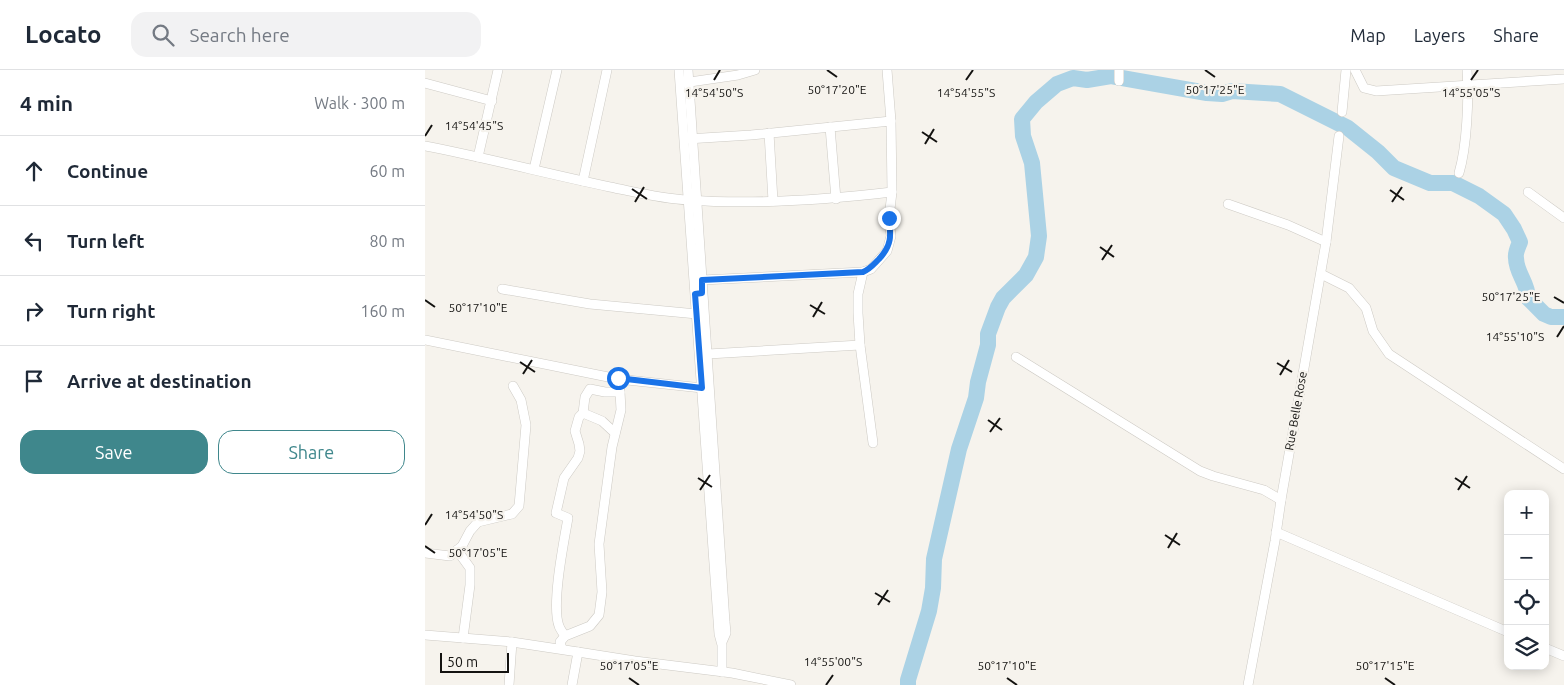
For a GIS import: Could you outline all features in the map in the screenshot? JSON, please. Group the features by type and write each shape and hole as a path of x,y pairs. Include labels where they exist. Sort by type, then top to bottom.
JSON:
{"street":[{"path":"478,157 499,70"},
{"path":"534,169 557,70"},
{"path":"583,181 607,70"},
{"path":"679,70 685,83"},
{"path":"688,70 685,83 692,200 699,293 708,354 722,672"},
{"path":"685,83 738,75 755,70"},
{"path":"702,280 863,272 871,269 887,251 891,236 889,218 892,192 891,121 887,70"},
{"path":"1342,112 1346,70"},
{"path":"1355,70 1365,88 1376,92 1564,79"},
{"path":"1459,173 1463,158 1468,85 1467,70"},
{"path":"425,83 491,101"},
{"path":"688,139 891,121"},
{"path":"830,127 836,199"},
{"path":"769,133 773,201"},
{"name":"Rue Belle Rose","path":"1248,685 1321,274 1339,136"},
{"path":"425,146 655,196 692,200 739,202 836,199 892,192"},
{"path":"1528,192 1564,218"},
{"path":"692,200 702,280 697,314 719,576"},
{"path":"1228,204 1287,225 1326,242"},
{"path":"863,272 858,294 860,345 873,443"},
{"path":"1321,274 1349,288 1366,308 1373,330 1389,354 1564,469"},
{"path":"502,289 590,304 697,314"},
{"path":"425,340 618,378 702,388"},
{"path":"708,354 860,345"},
{"path":"1016,357 1200,471 1264,490 1281,500"},
{"path":"561,650 560,642 565,636 590,626 599,615 602,592 599,544 612,447 621,410 618,378"},
{"path":"425,553 450,556 462,546 470,531 478,522 488,518 512,514 519,506 527,425 521,400 513,386"},
{"path":"565,636 558,625 556,607 568,518 556,513 564,478 578,458 580,451 575,431 579,417 583,413 585,397 590,389 620,392"},
{"path":"583,413 602,421 615,434"},
{"path":"1276,532 1504,630"},
{"path":"457,550 470,568 471,585 463,638"},
{"path":"425,635 512,642 722,672 791,685"},
{"path":"509,685 512,642"},
{"path":"1549,650 1564,656"},
{"path":"572,685 578,652"}],"waterway":[{"path":"908,685 929,611 933,588 934,559 959,449 976,398 978,382 988,345 988,334 1003,298 1026,275 1036,257 1039,236 1032,163 1023,136 1022,119 1036,102 1057,84 1073,78 1087,80 1111,76 1207,93 1222,94 1232,91 1280,94 1348,128 1378,152 1394,168 1430,183 1453,183 1479,196 1504,214 1520,242 1516,254 1517,263 1528,298 1544,314 1551,317 1564,317"}],"route":[{"path":"618,378 702,388 695,294 702,293 702,280 863,272 871,269 887,251 891,236 889,218"}]}
